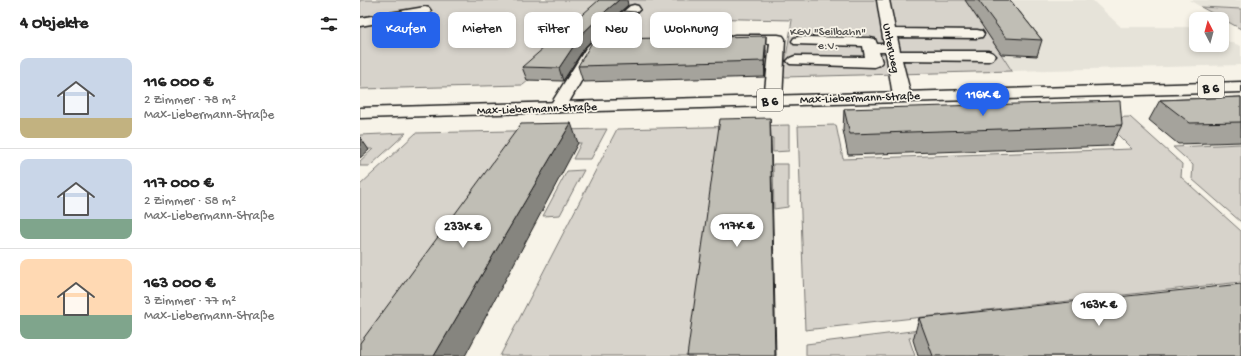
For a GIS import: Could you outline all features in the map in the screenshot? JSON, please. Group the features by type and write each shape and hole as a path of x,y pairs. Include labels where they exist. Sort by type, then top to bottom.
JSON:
{"main road":[{"name":"Unterweg","path":"883,0 902,96"},
{"path":"360,13 386,5"},
{"path":"360,22 376,20 427,5"},
{"path":"558,107 591,51 634,9"},
{"path":"890,33 977,34"},
{"path":"732,39 778,38 773,100"},
{"path":"795,61 874,62 870,42 799,41"},
{"path":"871,48 893,52 988,56"},
{"name":"Max-Liebermann-Straße","path":"360,113 1241,87"}],"shaded area":[{"path":"966,0 1092,0 1121,27 1189,27 1189,52 1229,52 1229,42 1241,46 1241,65 1012,71"},
{"path":"1189,0 1241,0 1241,8 1201,7"}],"green space":[{"name":"KGV \"Seilbahn\" e.V.","path":"360,0 966,0 1012,71 783,77 792,20 732,19 732,12 650,12 650,48 675,48 655,80 637,81 648,53 627,53 626,48 642,48 642,12 638,12 641,10 616,9 612,12 591,12 591,29 583,36 583,12 524,12 524,48 568,48 523,85 360,89"},
{"path":"1201,7 1241,9 1241,29 1229,22 1229,12 1210,12"},
{"path":"1130,117 1182,164 1181,177 1241,231 1241,282 805,330 798,126 836,125 843,159 1132,149 1101,118"},
{"path":"789,125 789,151 773,152 773,138 721,139 692,356 500,356 617,129"},
{"path":"607,129 591,159 573,159 581,143 528,144 360,356 360,185 416,133"},
{"path":"406,133 370,166 360,166 360,161 373,149 360,149 360,135"},
{"path":"1241,144 1241,222 1192,179 1193,165 1173,147"},
{"path":"773,164 788,164 788,207 774,209"},
{"path":"584,170 560,215 543,216 567,171"},
{"path":"952,326 955,334 909,338 915,356 806,356 806,344"}],"building":[{"path":"599,0 619,0 605,12 591,12 591,25 583,33 583,14"},
{"path":"978,0 1010,0 1042,40 1006,38"},
{"path":"766,36 764,61 578,66 591,44 591,48 642,48 642,38 650,38 650,48 732,48 732,37"},
{"path":"544,48 572,48 559,68 522,67"},
{"path":"1241,97 1241,122 1190,123 1160,100"},
{"path":"1120,101 1122,125 850,134 844,109"},
{"path":"770,118 775,356 687,356 720,119"},
{"path":"571,123 434,356 360,356 360,343 521,124"},
{"path":"1241,284 1241,356 933,356 919,318"}]}
